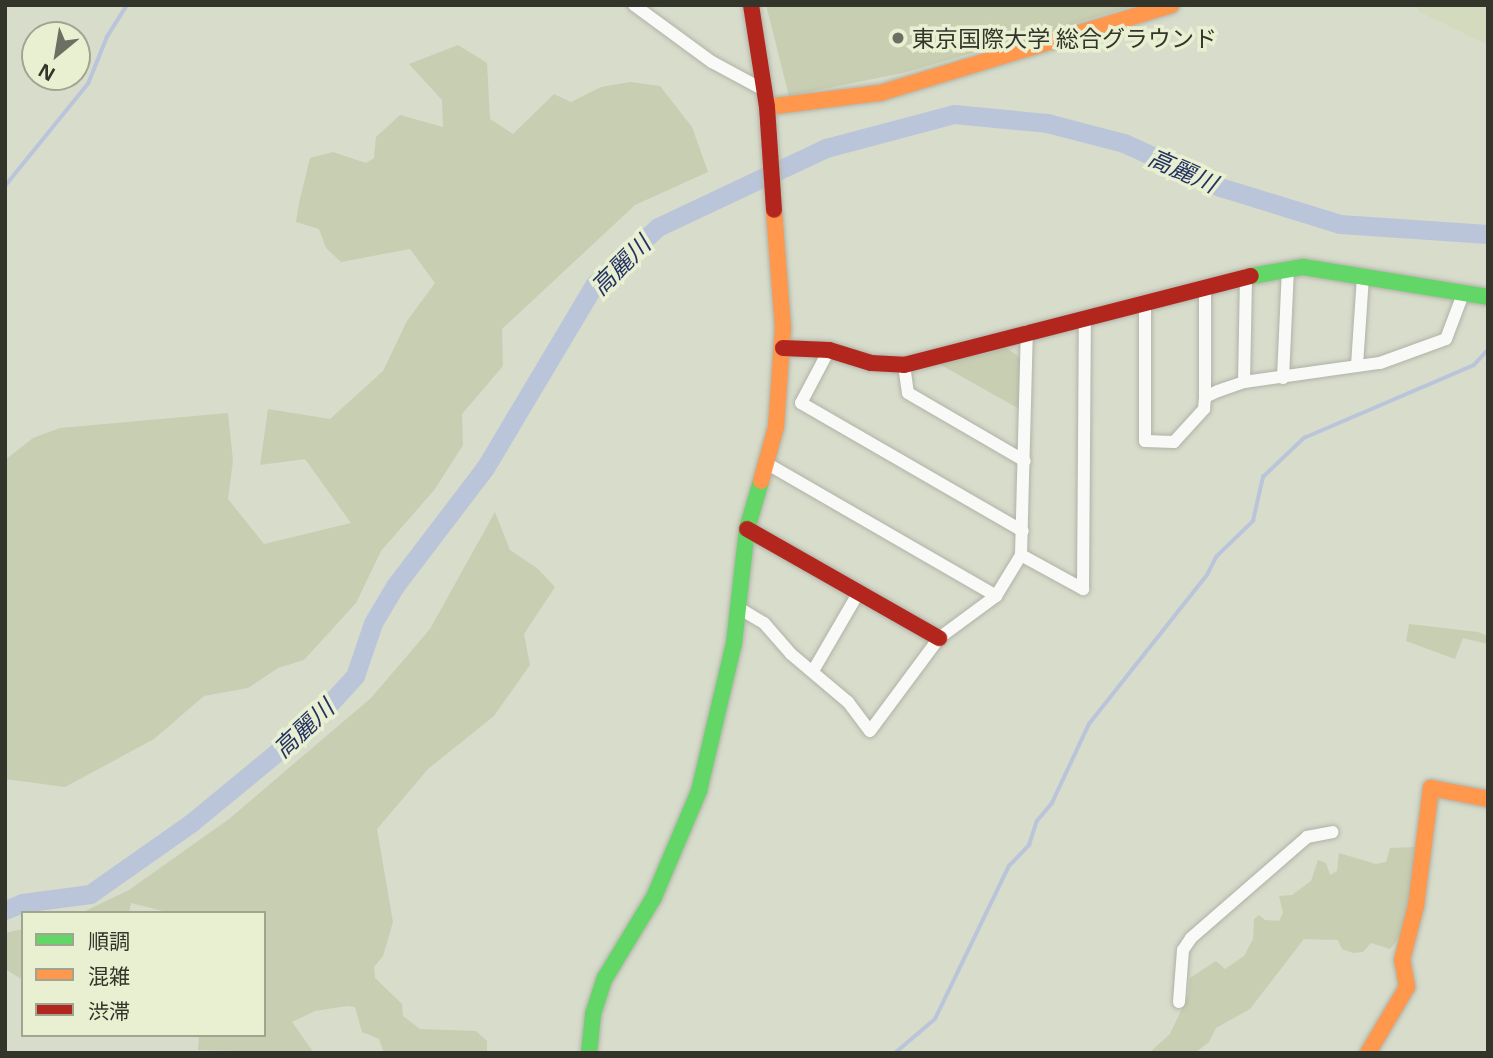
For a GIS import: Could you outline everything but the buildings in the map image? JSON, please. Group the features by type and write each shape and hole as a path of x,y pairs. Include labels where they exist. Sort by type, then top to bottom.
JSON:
{"street":[{"path":"634,5 766,99 841,101 880,93 1171,5"},
{"path":"589,1053 593,1014 605,978 650,905 699,791 734,643 747,528 776,427 783,328 766,99 751,5"},
{"path":"783,348 829,350 871,363 904,365 1027,331 1205,288 1246,275 1287,268 1363,277 1488,298"},
{"path":"1283,378 1287,268"},
{"path":"1244,382 1246,275"},
{"path":"1357,365 1363,277"},
{"path":"1145,302 1145,441 1174,442 1204,409 1205,288"},
{"path":"1205,397 1244,382 1380,363 1446,339 1463,294"},
{"path":"1021,555 1083,589 1085,317"},
{"path":"737,607 764,623 848,702 870,731 939,638 996,596 1021,555 1027,331"},
{"path":"829,350 801,403 1023,531"},
{"path":"904,365 908,393 1025,461"},
{"path":"766,463 996,596"},
{"path":"747,528 939,638"},
{"path":"813,671 859,592"},
{"path":"1368,1053 1406,987 1402,960 1416,906 1431,788 1488,799"},
{"path":"1179,1002 1181,961 1191,938 1307,837 1334,832"}],"shaded area":[{"name":"東京国際大学 総合グラウンド","path":"766,5 1137,5 907,72 789,96"},
{"path":"1418,5 1488,5 1488,45 1418,11"},
{"path":"458,45 487,63 490,119 513,134 554,94 571,102 601,87 630,82 660,86 692,127 708,172 635,205 502,329 503,366 462,414 463,445 435,489 381,551 356,603 304,660 278,668 248,688 204,696 154,739 65,787 5,779 5,460 33,438 60,428 228,413 233,461 228,499 264,544 351,523 305,459 260,465 268,409 330,419 383,371 407,321 435,283 410,249 341,262 326,248 319,229 296,222 299,203 310,158 333,152 366,163 374,158 376,137 400,115 443,127 442,100 409,64"},
{"path":"1001,343 1021,359 1021,410 934,361"},
{"path":"495,512 510,550 538,569 555,587 524,634 530,665 494,716 428,769 377,829 393,922 383,956 374,967 375,978 402,1004 403,1016 420,1029 476,1031 487,1041 487,1053 384,1053 379,1039 362,1032 355,1007 347,1006 315,1011 292,1022 314,1053 198,1050 199,1037 266,1037 266,911 163,911 131,903 129,911 85,911 129,890 229,819 371,698 430,629"},
{"path":"1409,624 1478,632 1488,636 1488,644 1463,638 1455,659 1406,641"},
{"path":"1415,847 1418,854 1405,930 1390,949 1371,943 1363,952 1353,953 1342,949 1338,940 1304,939 1250,1009 1216,1028 1209,1042 1195,1053 1149,1053 1170,1034 1188,996 1190,978 1216,961 1225,969 1244,956 1253,939 1254,919 1259,915 1265,920 1279,921 1283,913 1279,896 1292,895 1311,881 1318,860 1326,863 1330,875 1337,871 1339,853 1376,864 1386,862 1390,848"},
{"path":"21,929 21,979 5,969 5,933"}],"waterway":[{"path":"5,186 88,84 107,37 127,5"},
{"name":"高麗川","path":"5,910 22,903 90,894 191,823 310,725 355,676 373,623 395,586 485,468 594,285 658,227 826,148 954,114 1047,123 1124,143 1220,187 1340,224 1488,234"},
{"path":"895,1053 935,1019 1009,866 1029,845 1037,821 1052,803 1089,724 1207,575 1216,557 1253,521 1263,477 1304,438 1474,365 1488,350"}],"traffic: fast":[{"path":"1251,276 1303,267 1488,297"},
{"path":"589,1053 593,1014 605,978 654,897 699,791 734,643 747,529 761,481"}],"traffic: slow":[{"path":"767,107 880,93 1171,5"},
{"path":"761,481 776,427 783,328 774,210"},
{"path":"1368,1053 1407,987 1402,960 1416,906 1431,788 1488,799"}],"traffic: jam":[{"path":"751,5 767,107 774,210"},
{"path":"783,348 829,350 871,363 904,365 1251,276"},
{"path":"747,529 939,638"}],"place":[{"name":"東京国際大学 総合グラウンド","path":"898,38"}]}
